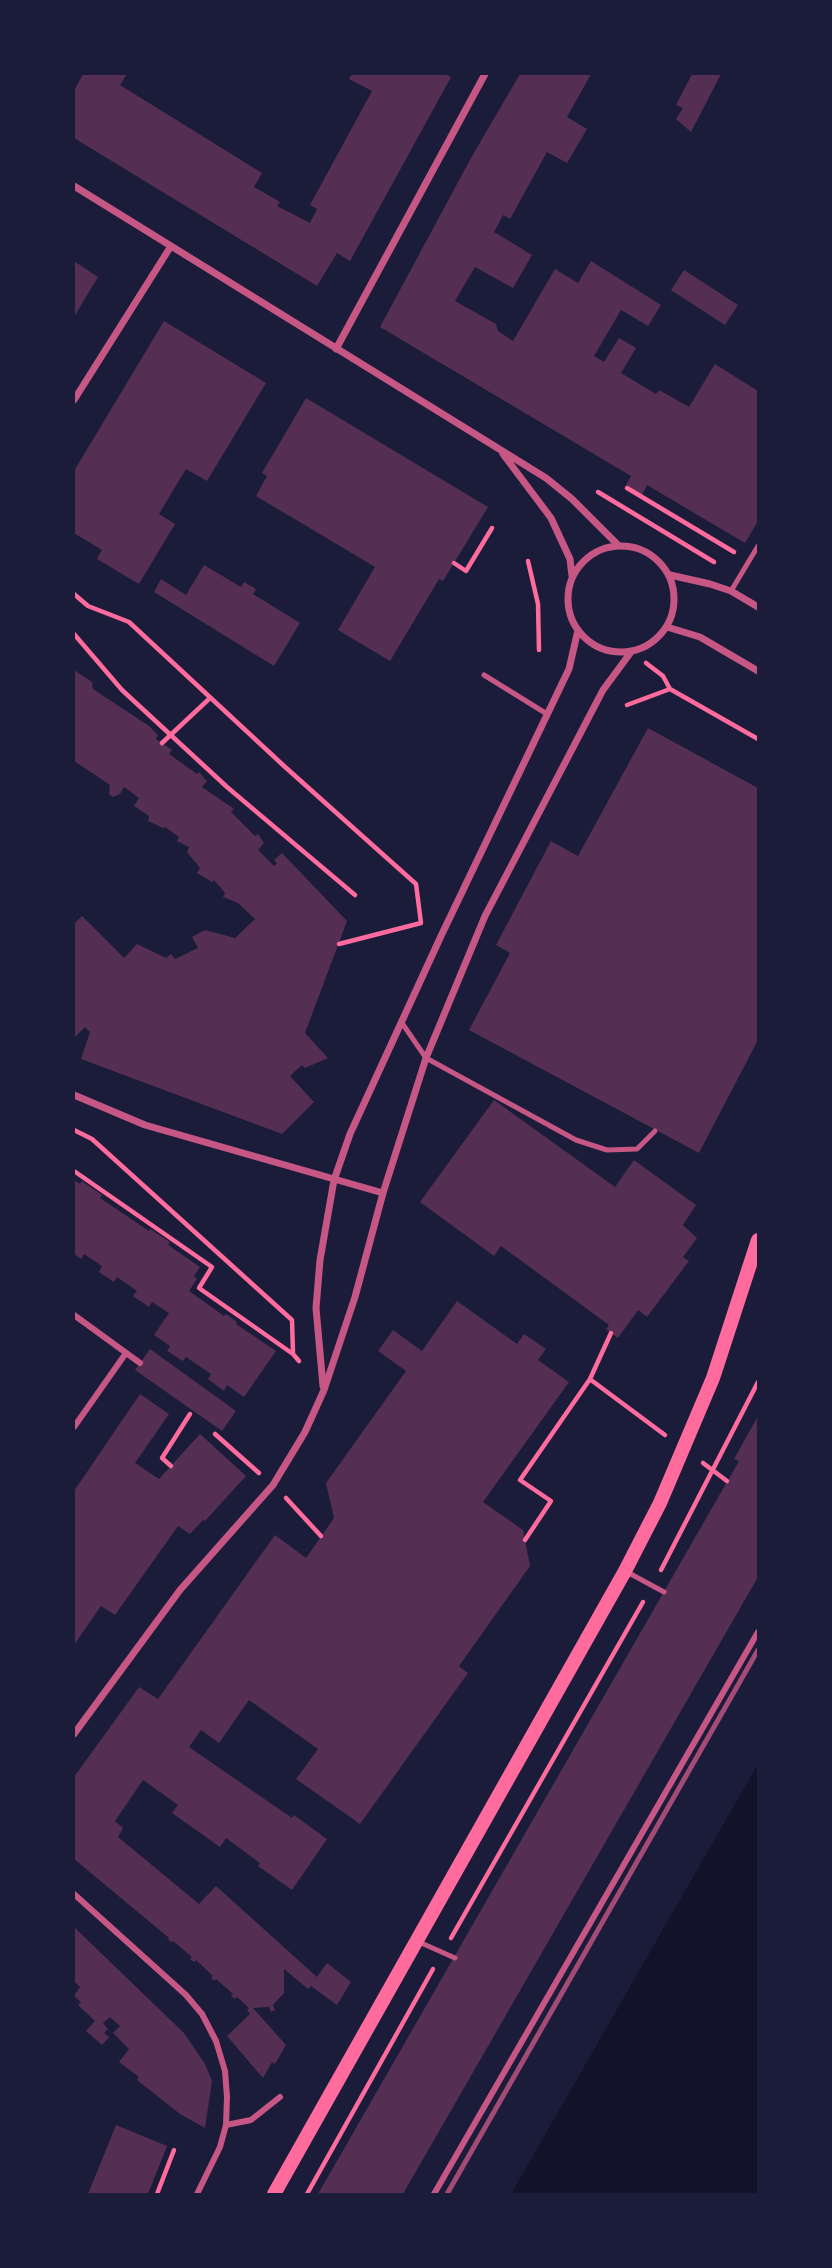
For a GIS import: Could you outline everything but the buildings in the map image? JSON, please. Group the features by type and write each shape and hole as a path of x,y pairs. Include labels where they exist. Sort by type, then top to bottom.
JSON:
{"main road":[{"path":"274,2194 625,1571 660,1503 713,1378 758,1240"}],"street":[{"path":"336,349 485,74"},
{"path":"74,186 546,478 572,499 618,545"},
{"path":"74,400 171,246"},
{"path":"499,448 551,518 570,559 573,577"},
{"path":"618,545 634,547 661,563 670,575 674,593 673,611 667,627 645,647 631,652 601,649 578,630 571,618 568,590 573,577 591,554 604,548 618,545"},
{"path":"670,575 732,591 758,607"},
{"path":"667,627 700,637 758,671"},
{"path":"324,1390 316,1308 320,1260 334,1180 350,1134 441,936 569,669 578,630"},
{"path":"74,1734 180,1590 273,1485 305,1432 324,1390 355,1297 383,1193 426,1058 485,916 603,690 631,652"},
{"path":"74,1095 145,1125 383,1193"},
{"path":"74,1315 140,1363"},
{"path":"74,1427 126,1353"},
{"path":"434,2194 758,1632"},
{"path":"74,1894 186,1995 202,2014 215,2041 225,2071 226,2125 220,2147 197,2194"},
{"path":"226,2125 251,2120 280,2097"}],"lane":[{"path":"732,591 758,547"},
{"path":"484,674 547,714"},
{"path":"402,1023 426,1058 576,1140 607,1150 637,1149 655,1131"},
{"path":"625,1571 664,1592"},
{"path":"416,1941 455,1958"}],"path":[{"path":"590,487 731,572 732,591"},
{"path":"627,488 749,561"},
{"path":"454,563 466,571 492,528"},
{"path":"528,561 538,604 539,650"},
{"path":"74,594 88,606 130,622 209,698 416,884 421,923"},
{"path":"74,634 122,690 227,788 355,895"},
{"path":"631,652 663,676 670,690 758,739"},
{"path":"627,705 670,690"},
{"path":"162,743 209,698"},
{"path":"339,944 421,923 441,936"},
{"path":"74,1130 92,1139 292,1320 293,1354 199,1288 212,1267 74,1171"},
{"path":"525,1540 551,1501 520,1480 590,1379 611,1333"},
{"path":"590,1379 597,1384"},
{"path":"307,2194 653,1586 758,1382"},
{"path":"171,1466 162,1458 190,1414"},
{"path":"215,1434 273,1485 321,1536"},
{"path":"157,2194 174,2150"}],"shaded area":[{"path":"758,1764 758,2194 511,2194"}],"railway":[{"path":"447,2194 758,1650"}]}
